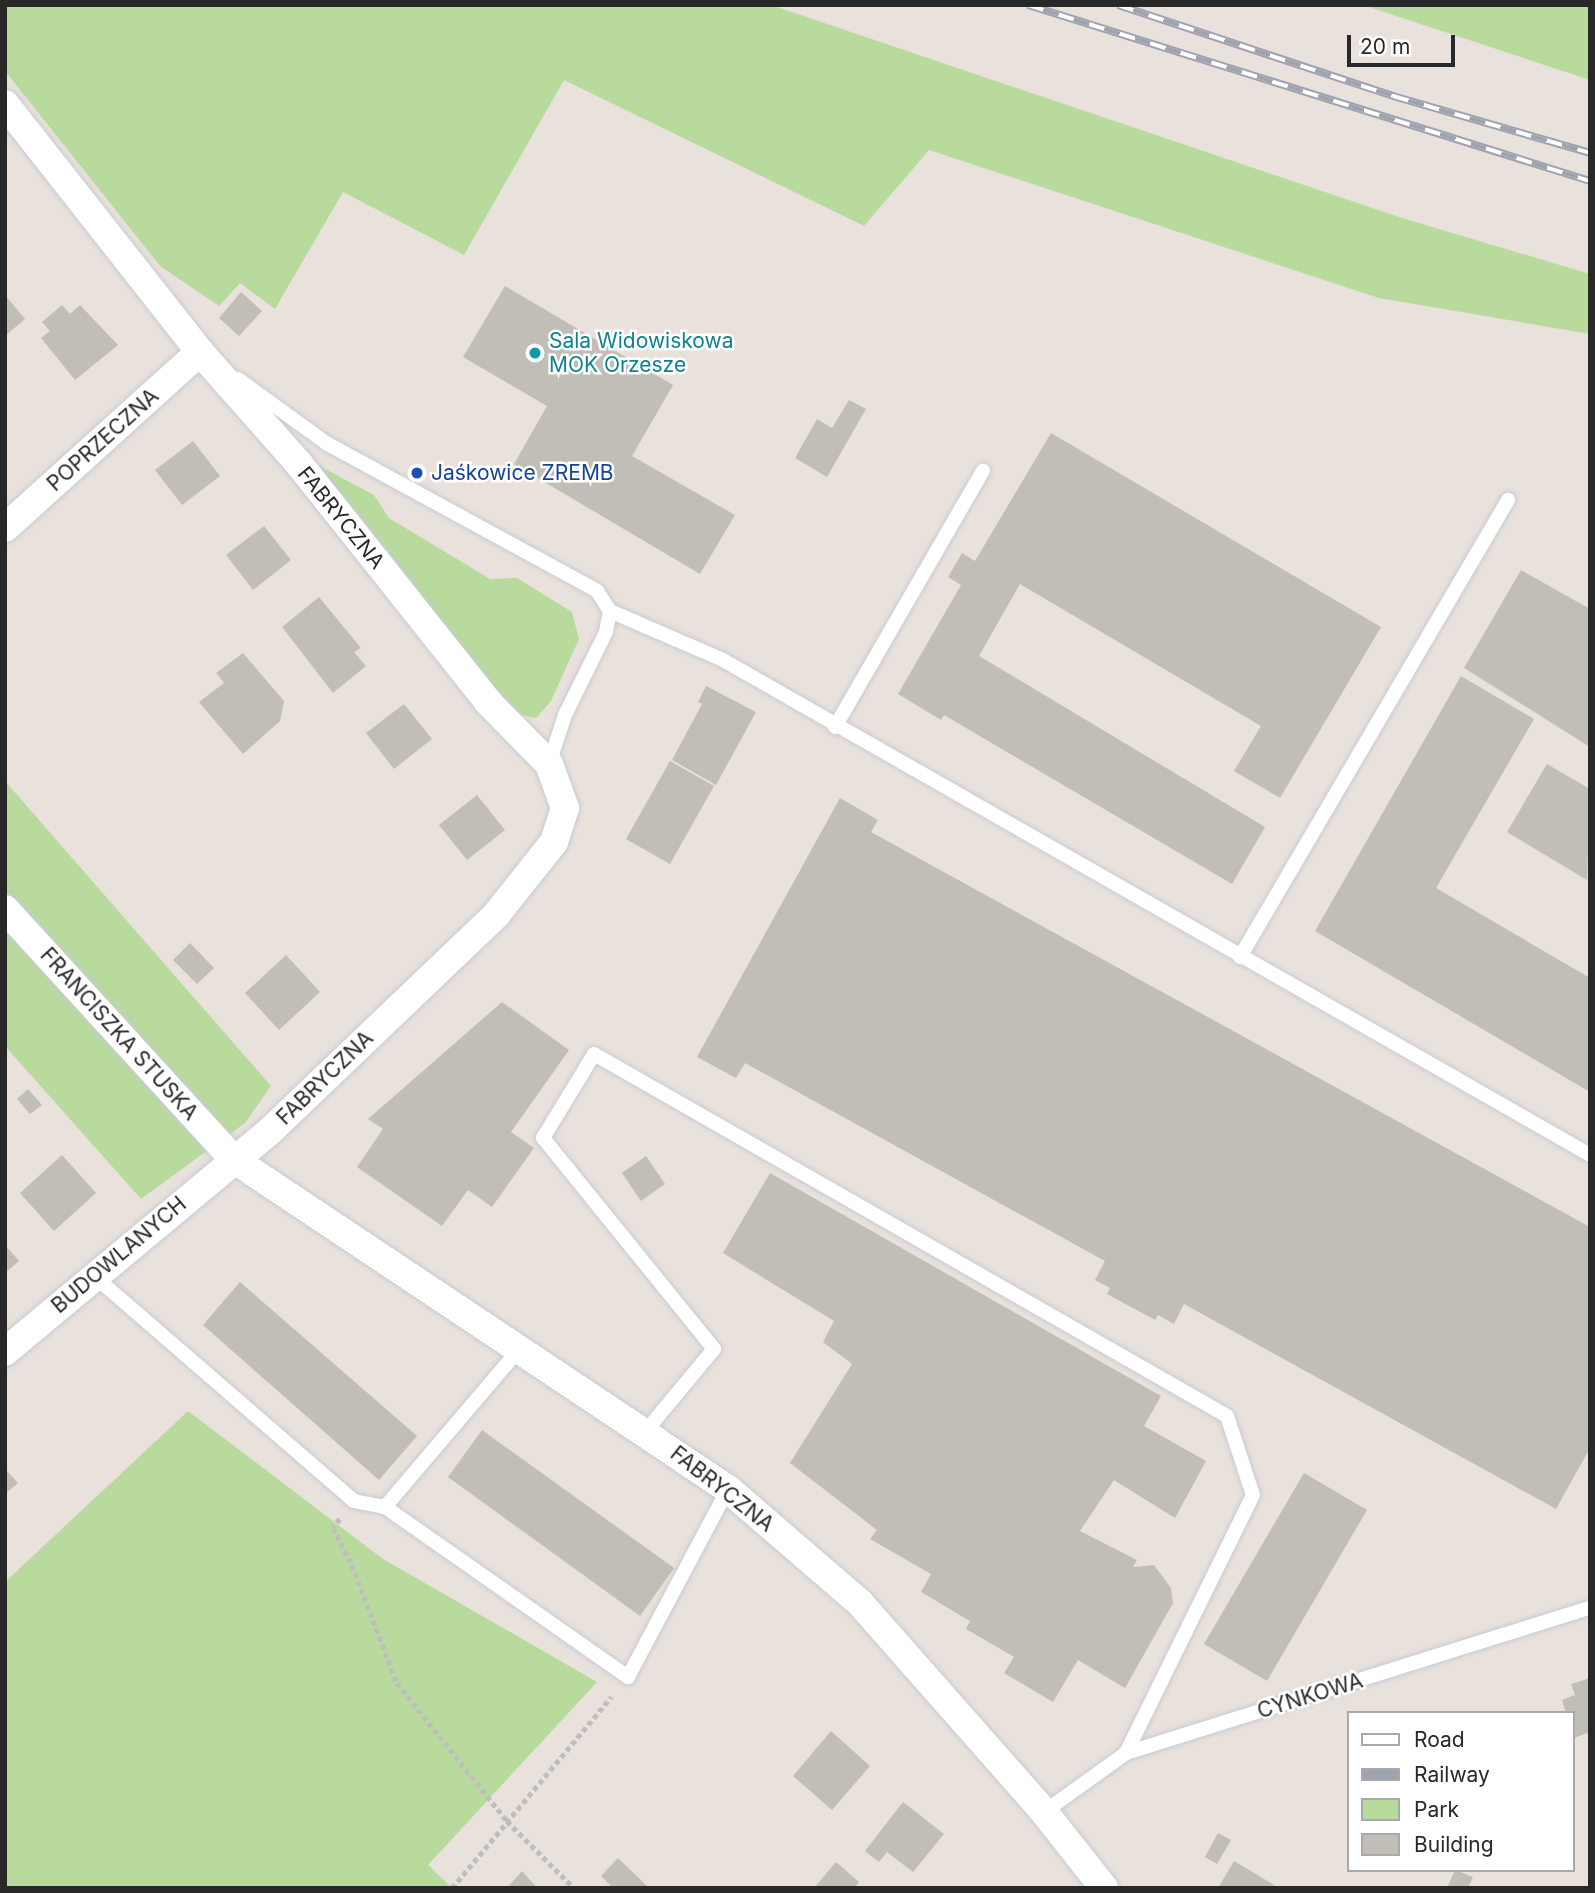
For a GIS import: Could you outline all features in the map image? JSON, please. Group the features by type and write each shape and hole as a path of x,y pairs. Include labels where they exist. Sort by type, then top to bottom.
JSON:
{"street":[{"name":"FABRYCZNA","path":"5,104 200,352 299,464 488,702 549,764 565,808 554,842 496,915 270,1131 232,1158 728,1489 860,1603 1044,1812 1104,1888"},
{"name":"POPRZECZNA","path":"5,528 200,352"},
{"name":"FRANCISZKA STUSKA","path":"5,909 232,1158"},
{"name":"BUDOWLANYCH","path":"5,1352 232,1158"}],"lane":[{"path":"200,352 326,443 597,591 610,611 723,660 835,727 1590,1155"},
{"path":"835,727 983,471"},
{"path":"1240,957 1508,500"},
{"path":"549,764 565,715 606,632 610,611"},
{"path":"645,1432 714,1349 543,1138 594,1054 1227,1416 1253,1495 1126,1753"},
{"path":"93,1275 354,1501 385,1507 628,1678 728,1489"},
{"path":"385,1507 518,1351"},
{"name":"CYNKOWA","path":"1044,1812 1126,1753 1590,1608"}],"path":[{"path":"354,1501 332,1528 352,1565 397,1683 507,1821 574,1888"},
{"path":"452,1888 628,1678"}],"green space":[{"path":"5,5 771,5 1399,217 1590,274 1590,334 1379,298 929,150 864,226 564,80 464,255 343,192 275,309 240,283 219,306 160,266 5,71"},
{"path":"1363,5 1590,5 1590,80"},
{"path":"306,459 374,495 389,518 490,579 517,578 572,612 579,639 551,701 536,718 511,713"},
{"path":"5,781 271,1086 245,1123 141,1199 5,1046"},
{"path":"188,1411 383,1559 597,1682 428,1865 452,1888 5,1888 5,1582"}],"building":[{"path":"505,286 673,385 632,456 735,515 700,574 514,464 547,406 463,357"},
{"path":"241,292 262,311 239,336 219,318"},
{"path":"5,295 25,319 5,336"},
{"path":"62,305 70,314 80,305 118,345 75,380 41,338 50,331 42,322"},
{"path":"849,400 866,409 827,477 795,458 817,419 832,428"},
{"path":"1051,433 1381,627 1280,798 1234,771 1261,726 1020,584 979,656 1265,827 1232,884 944,715 941,720 898,694 961,585 948,577 962,553 975,561"},
{"path":"193,441 220,476 182,505 155,470"},
{"path":"264,526 291,560 253,590 226,555"},
{"path":"1521,570 1590,609 1590,747 1464,668"},
{"path":"319,597 361,648 354,652 366,666 333,693 282,627"},
{"path":"243,653 284,701 280,721 243,754 199,702 224,683 216,673"},
{"path":"1461,676 1534,719 1436,888 1590,978 1590,1092 1315,931"},
{"path":"706,686 756,712 716,785 672,760 702,704 698,702"},
{"path":"404,704 432,739 394,769 366,733"},
{"path":"670,761 714,786 670,864 626,839"},
{"path":"1547,764 1590,789 1587,880 1507,832"},
{"path":"477,795 505,830 467,860 439,825"},
{"path":"840,798 878,820 871,832 1590,1227 1590,1448 1556,1509 1184,1304 1174,1324 1158,1315 1155,1320 1107,1294 1110,1288 1095,1280 1105,1261 745,1063 736,1078 697,1057"},
{"path":"190,943 214,968 197,984 173,960"},
{"path":"286,955 320,992 279,1030 245,993"},
{"path":"502,1002 569,1050 511,1132 534,1148 492,1207 468,1190 442,1226 357,1167 383,1129 368,1119"},
{"path":"28,1089 42,1105 30,1114 17,1099"},
{"path":"62,1155 96,1193 54,1231 20,1193"},
{"path":"646,1156 665,1184 641,1201 622,1173"},
{"path":"770,1173 1161,1396 1144,1426 1206,1461 1175,1518 1114,1480 1080,1531 1137,1560 1133,1567 1154,1565 1171,1588 1173,1603 1125,1688 1078,1660 1053,1702 1004,1673 1014,1657 966,1629 970,1621 921,1592 931,1574 870,1539 877,1530 790,1463 852,1364 823,1342 834,1321 723,1253"},
{"path":"5,1245 19,1261 5,1273"},
{"path":"240,1282 417,1436 379,1480 203,1325"},
{"path":"482,1430 674,1568 640,1616 448,1477"},
{"path":"5,1469 18,1483 5,1494"},
{"path":"1304,1473 1367,1510 1267,1681 1204,1644"},
{"path":"1590,1678 1590,1732 1574,1738 1574,1711 1565,1711 1562,1700 1575,1695 1571,1684"},
{"path":"831,1731 870,1766 832,1810 793,1776"},
{"path":"903,1802 944,1834 913,1872 887,1852 879,1862 865,1851"},
{"path":"1218,1833 1231,1840 1217,1864 1205,1857"},
{"path":"618,1858 649,1888 613,1888 601,1876"},
{"path":"1234,1861 1279,1888 1218,1888"},
{"path":"836,1862 859,1882 854,1888 814,1888"},
{"path":"522,1871 537,1888 507,1888"},
{"path":"1454,1872 1473,1877 1468,1888 1447,1888"}],"railway":[{"path":"1028,5 1590,181"},
{"path":"1118,5 1393,96 1590,153"}],"place":[{"name":"Sala Widowiskowa MOK Orzesze","path":"535,353"},
{"name":"Jaśkowice ZREMB","path":"417,473"}]}
